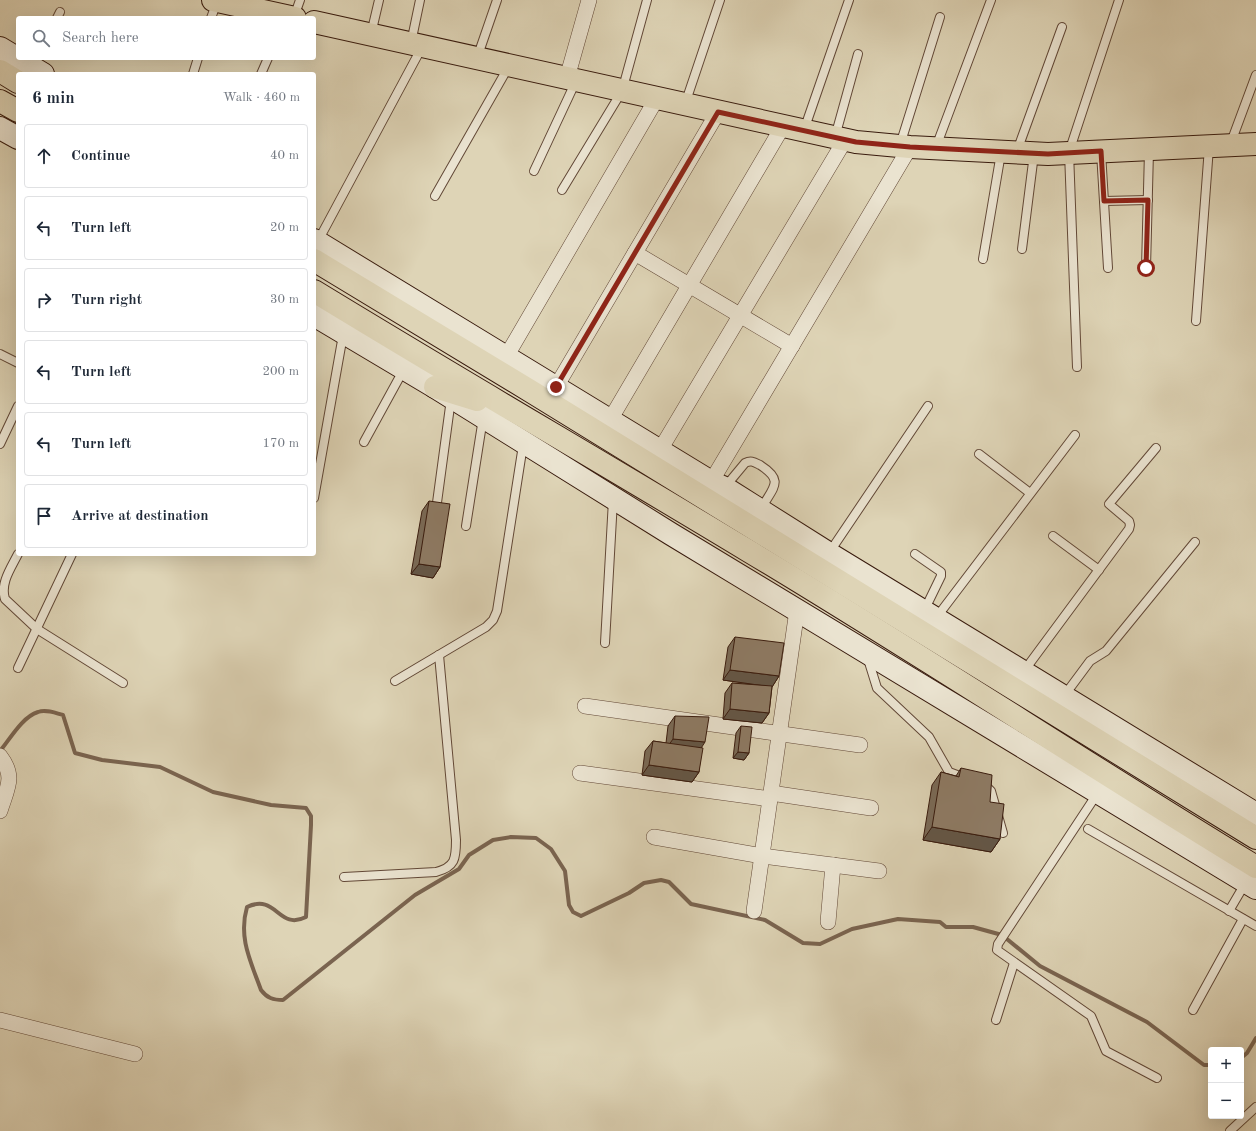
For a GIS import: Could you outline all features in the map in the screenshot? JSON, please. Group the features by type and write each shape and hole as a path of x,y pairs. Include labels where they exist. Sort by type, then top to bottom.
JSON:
{"main road":[{"path":"222,5 261,5 292,14"},
{"path":"316,22 840,139 905,146 1018,152 1101,151 1256,144"},
{"path":"0,71 34,71"},
{"path":"0,101 16,111"},
{"path":"316,248 532,392 1256,838"},
{"path":"316,292 514,412 748,550 940,669 1142,798 1253,879"},
{"path":"502,355 532,392"},
{"path":"444,392 514,412"}],"street":[{"path":"571,79 589,0"},
{"path":"0,48 16,59"},
{"path":"18,60 34,71"},
{"path":"502,355 657,98"},
{"path":"556,387 718,112"},
{"path":"0,128 16,137"},
{"path":"610,420 690,285 793,128"},
{"path":"660,450 740,315 840,139"},
{"path":"718,485 792,346 905,146"},
{"path":"316,248 556,387 760,510 1256,814"},
{"path":"635,253 792,346"},
{"path":"316,316 444,392 613,498 1098,792 1253,879"},
{"path":"754,911 797,610"},
{"path":"585,706 780,732 860,745"},
{"path":"0,811 10,777 4,761"},
{"path":"580,773 872,808"},
{"path":"654,837 762,856 879,871"},
{"path":"828,922 833,865"},
{"path":"0,1020 135,1054"}],"lane":[{"path":"371,35 378,0"},
{"path":"316,245 417,45 420,0"},
{"path":"477,58 497,0"},
{"path":"562,190 622,91 647,0"},
{"path":"685,104 720,0"},
{"path":"793,128 849,0"},
{"path":"936,148 991,0"},
{"path":"1077,367 1068,152 1119,0"},
{"path":"905,146 940,17"},
{"path":"983,259 1018,152 1062,27"},
{"path":"840,139 858,54"},
{"path":"194,72 197,60"},
{"path":"261,72 267,60"},
{"path":"435,196 510,66"},
{"path":"1230,145 1256,75"},
{"path":"534,171 571,79"},
{"path":"1196,321 1209,146"},
{"path":"1146,268 1149,149"},
{"path":"1101,151 1108,268"},
{"path":"1018,152 1022,249"},
{"path":"1104,201 1148,200"},
{"path":"316,487 344,332"},
{"path":"0,354 16,362"},
{"path":"364,442 404,368"},
{"path":"436,510 444,392"},
{"path":"828,553 928,406"},
{"path":"0,444 16,410"},
{"path":"466,526 483,416"},
{"path":"930,615 1030,493 1075,435"},
{"path":"395,681 486,627 494,620 497,611 523,442"},
{"path":"1023,672 1099,570 1130,525 1129,521 1111,507 1109,504 1110,500 1156,448"},
{"path":"979,454 1030,493"},
{"path":"718,485 745,463 749,461 754,462 772,473 775,483 760,510"},
{"path":"605,643 613,498"},
{"path":"1053,536 1099,570"},
{"path":"1064,697 1090,661 1106,651 1195,542"},
{"path":"915,554 941,572 930,615"},
{"path":"17,556 4,584 3,592 5,598 37,629 123,683"},
{"path":"18,668 71,556"},
{"path":"867,652 877,688 929,737 948,772 988,787 991,791 1003,833"},
{"path":"344,877 436,872 446,869 453,863 456,853 456,840 439,655"},
{"path":"1098,792 998,944 997,950 999,953 1091,1016 1106,1051 1157,1078"},
{"path":"1088,829 1256,926"},
{"path":"1229,911 1253,879"},
{"path":"1193,1010 1243,919"},
{"path":"996,1020 1014,963"},
{"path":"1230,1131 1256,1108"}],"building":[{"path":"429,501 450,504 440,567 419,564"},
{"path":"735,637 784,643 779,676 730,670"},
{"path":"732,683 772,686 769,713 730,709"},
{"path":"675,716 709,717 705,742 673,739"},
{"path":"741,726 752,727 749,753 738,752"},
{"path":"653,741 703,748 699,772 649,765"},
{"path":"961,768 992,775 990,802 1004,804 1000,839 932,827 941,772 959,777"}],"waterway":[{"path":"0,751 22,723 32,715 38,712 50,712 63,715 75,753 102,760 160,767 213,792 271,805 306,808 311,816 306,917 297,920 289,919 265,905 257,904 247,907 245,918 245,940 253,970 261,990 268,997 273,999 283,1000 415,895 459,869 469,855 493,840 511,837 536,838 551,849 565,871 569,905 573,912 581,916 629,893 644,883 661,880 669,882 691,904 765,920 803,943 820,944 852,929 898,919 940,922 946,927 973,927 1002,935 1040,966 1147,1022 1204,1065 1208,1065"},
{"path":"1244,1056 1256,1038"}],"route":[{"path":"556,387 718,112 856,142 910,147 1048,154 1101,151 1104,201 1148,200 1146,268"}]}
